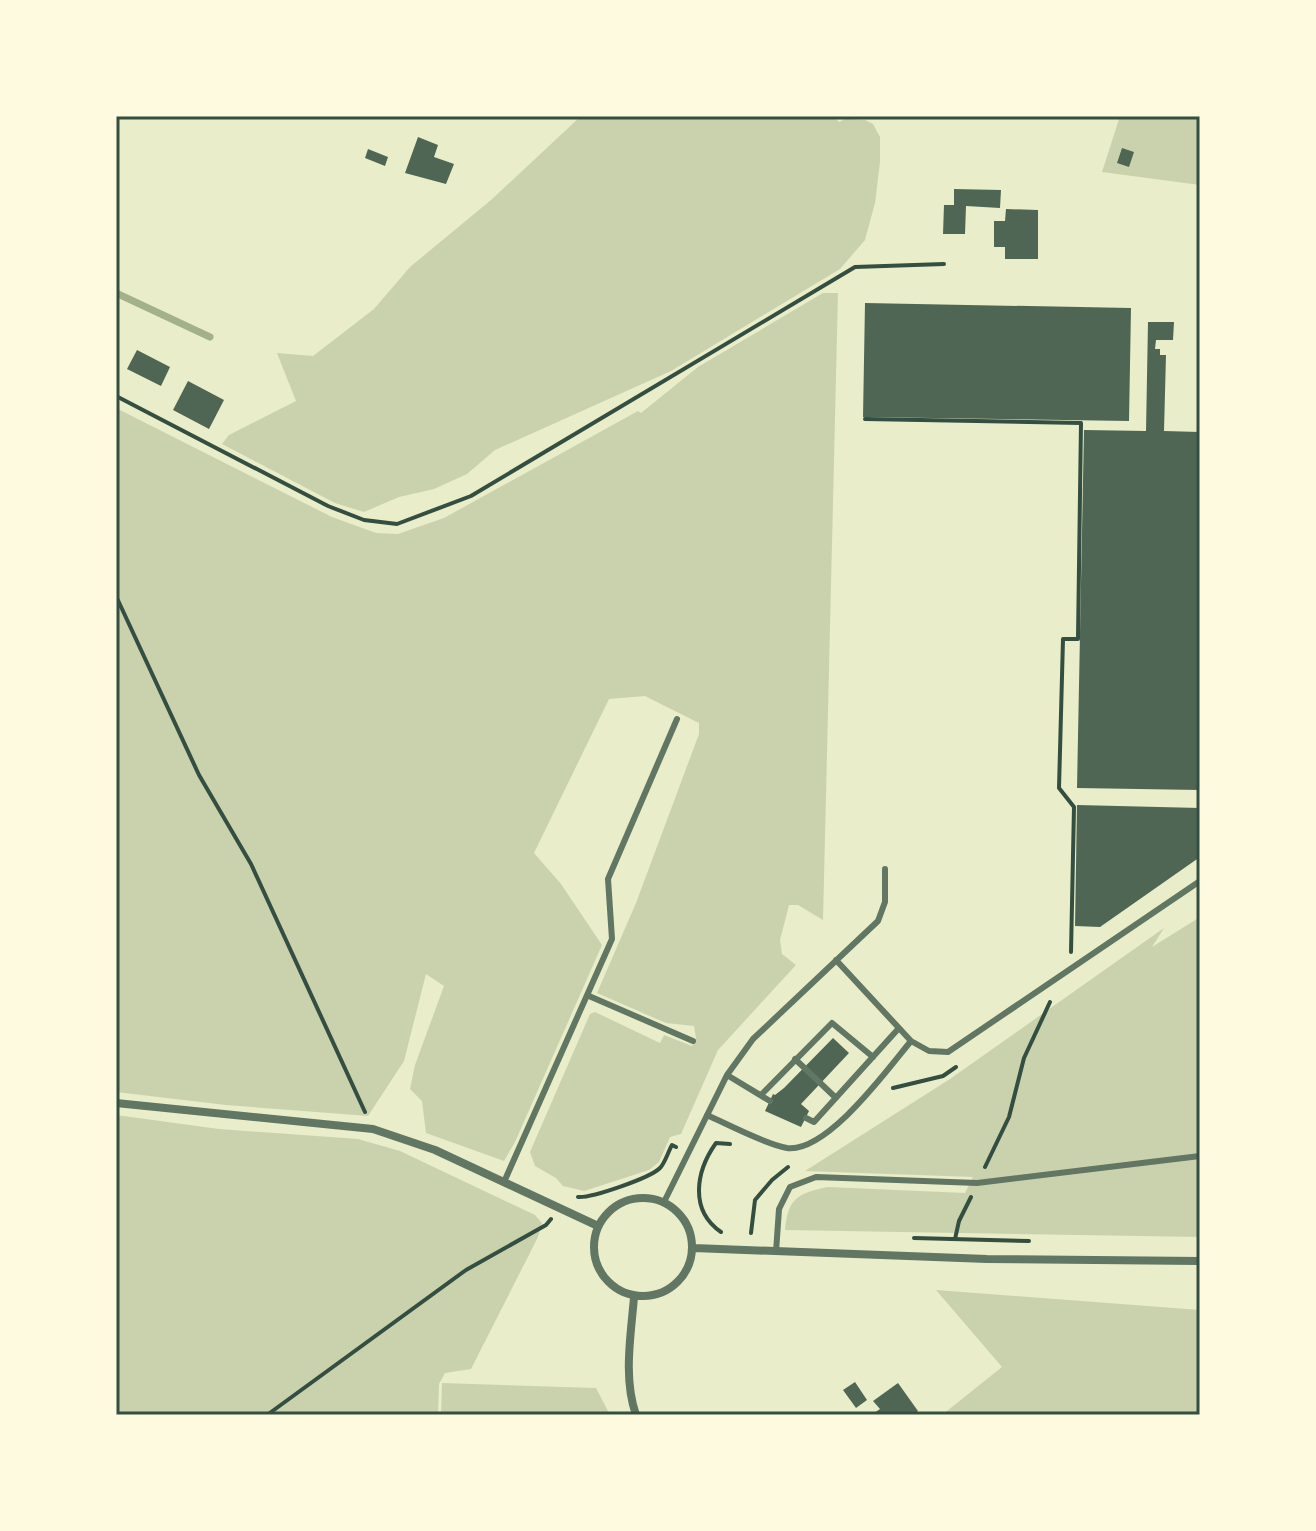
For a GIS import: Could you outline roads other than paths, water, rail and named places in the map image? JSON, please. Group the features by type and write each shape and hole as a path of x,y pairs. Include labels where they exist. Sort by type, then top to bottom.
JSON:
{"street":[{"path":"116,1103 373,1129 435,1150 598,1226"},
{"path":"634,1198 664,1202 680,1213 690,1230 694,1248 689,1269 675,1286 656,1296 634,1297 617,1290 595,1262 593,1244 598,1226 619,1204 634,1198"},
{"path":"694,1248 987,1259 1200,1261"},
{"path":"634,1297 629,1365 631,1401 636,1415"}],"lane":[{"path":"504,1182 612,939 608,879 677,719"},
{"path":"664,1202 727,1075 753,1039 878,921 885,902 885,869"},
{"path":"836,960 911,1041 929,1051 948,1052 957,1049 1200,881"},
{"path":"589,996 693,1041"},
{"path":"761,1095 832,1023 873,1057"},
{"path":"806,1118 814,1122 899,1028"},
{"path":"707,1115 785,1148 806,1144 822,1137 848,1115 911,1041"},
{"path":"795,1059 836,1098"},
{"path":"727,1075 770,1101"},
{"path":"776,1252 779,1209 784,1198 790,1187 816,1177 977,1183 1200,1156"}],"waterway":[{"path":"116,293 210,337"}]}
